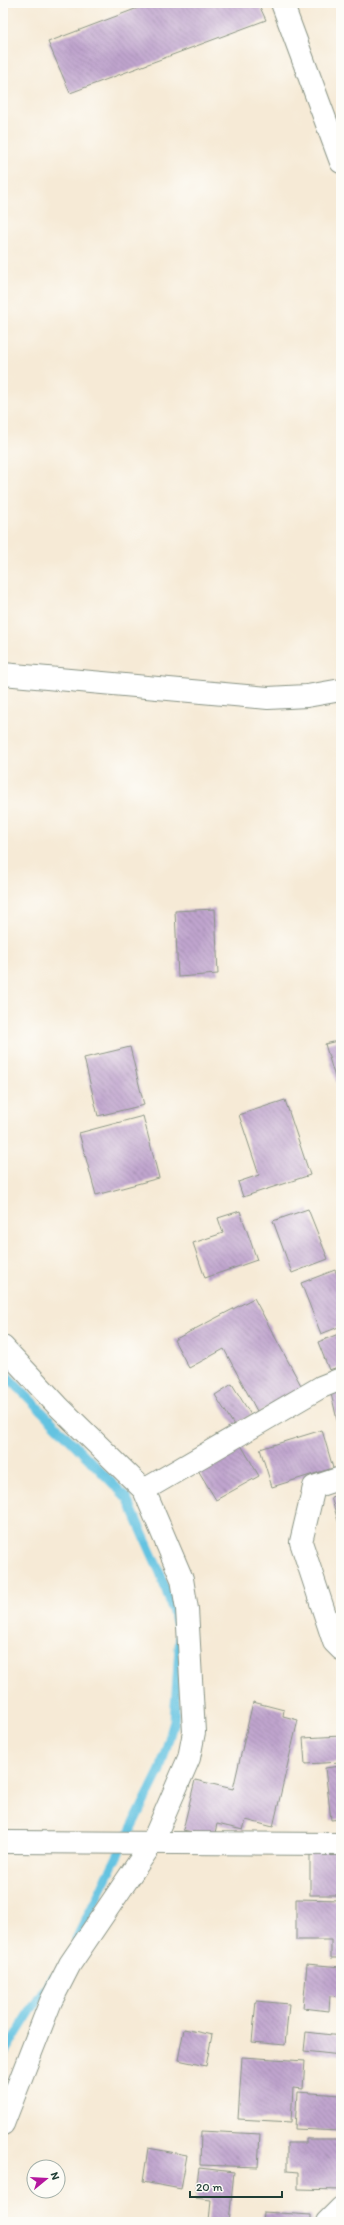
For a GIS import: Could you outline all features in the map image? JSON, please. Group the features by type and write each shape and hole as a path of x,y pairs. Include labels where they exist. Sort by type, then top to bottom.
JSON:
{"street":[{"path":"282,3 341,162"},
{"path":"3,674 268,698 307,696 341,690"},
{"path":"3,1347 58,1406 144,1490 182,1578 187,1610 194,1732 189,1758 152,1843 70,1964 51,2001 3,2124"},
{"path":"144,1490 321,1387 341,1379"},
{"path":"341,1478 314,1487 301,1542 334,1642 341,1649"},
{"path":"3,1842 341,1844"},
{"path":"327,2222 341,2208"}],"building":[{"path":"151,3 258,3 266,20 70,93 48,42"},
{"path":"215,909 218,974 178,977 175,911"},
{"path":"341,1040 341,1098 325,1044"},
{"path":"130,1047 144,1105 98,1116 84,1058"},
{"path":"285,1100 310,1175 243,1197 238,1182 259,1175 239,1115"},
{"path":"143,1116 159,1178 96,1195 79,1133"},
{"path":"308,1209 328,1259 292,1273 273,1221"},
{"path":"240,1211 257,1260 205,1278 193,1243 223,1233 218,1218"},
{"path":"335,1270 341,1284 341,1326 321,1334 301,1283"},
{"path":"254,1298 303,1389 258,1413 224,1349 189,1368 174,1340"},
{"path":"341,1333 341,1366 329,1370 318,1342"},
{"path":"232,1384 251,1415 234,1425 215,1395"},
{"path":"341,1387 341,1433 340,1433 330,1389"},
{"path":"322,1430 333,1468 272,1487 260,1449"},
{"path":"241,1445 259,1476 216,1500 198,1470"},
{"path":"341,1494 341,1531 331,1497"},
{"path":"253,1702 284,1710 283,1716 298,1720 273,1827 246,1820 243,1830 217,1824 214,1837 183,1830 195,1780 233,1789"},
{"path":"341,1736 341,1762 305,1764 303,1738"},
{"path":"341,1766 341,1819 331,1820 325,1768"},
{"path":"310,1849 341,1849 341,1895 310,1895"},
{"path":"296,1899 341,1900 341,1958 331,1958 331,1940 296,1940"},
{"path":"307,1964 341,1967 341,1997 330,1996 329,2011 303,2008"},
{"path":"256,2001 289,2004 285,2045 252,2042"},
{"path":"184,2029 212,2035 206,2066 178,2060"},
{"path":"306,2032 341,2036 341,2055 304,2051"},
{"path":"242,2057 305,2061 303,2089 293,2088 291,2122 238,2119"},
{"path":"297,2092 341,2095 341,2131 295,2129"},
{"path":"201,2131 260,2134 258,2167 200,2165"},
{"path":"306,2139 341,2139 341,2190 298,2189 298,2172 287,2171 287,2143 306,2143"},
{"path":"148,2148 187,2155 181,2189 143,2182"},
{"path":"199,2168 234,2172 229,2222 209,2222 211,2200 195,2198"},
{"path":"263,2212 311,2215 311,2222 262,2222"}],"waterway":[{"path":"3,1372 127,1498 161,1575 180,1634 174,1721 160,1770 76,1939"},
{"path":"3,2055 52,1977"}]}
